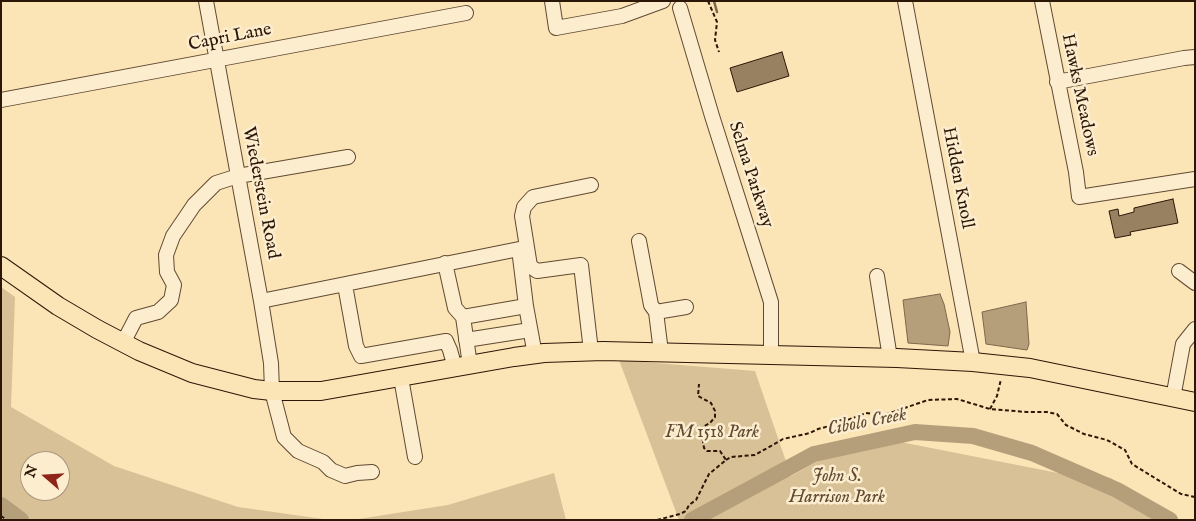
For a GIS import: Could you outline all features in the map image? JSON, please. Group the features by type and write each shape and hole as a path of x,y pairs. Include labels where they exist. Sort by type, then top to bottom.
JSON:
{"main road":[{"path":"1,266 58,306 123,343 192,373 272,392 321,391 535,354 591,351 890,358 973,362 1030,368 1195,402"}],"street":[{"name":"Wiederstein Road","path":"206,1 261,301 271,363 272,392 284,437 298,452 322,462 331,470 345,476 372,472"},
{"path":"552,1 556,28 622,16 663,1"},
{"name":"Hidden Knoll","path":"904,1 973,362"},
{"name":"Hawks Meadows","path":"1042,1 1076,172 1079,197 1195,179"},
{"name":"Selma Parkway","path":"680,8 771,302 772,355"},
{"name":"Capri Lane","path":"1,100 466,13"},
{"path":"1057,82 1195,57"},
{"path":"123,343 136,318 158,312 171,300 174,285 167,272 166,255 173,236 194,206 216,183 238,176 348,157"},
{"path":"591,185 533,197 524,207 522,216 530,266 536,271 581,265 591,351"},
{"path":"639,240 651,305 656,312 661,352"},
{"path":"261,301 519,249 526,306 535,354"},
{"path":"445,263 455,308 463,317 466,340 462,367"},
{"path":"1179,271 1195,283"},
{"path":"877,276 890,358"},
{"path":"345,285 356,346 361,356 446,341 462,367"},
{"path":"463,317 526,306"},
{"path":"656,312 686,308"},
{"path":"1173,398 1184,344 1195,329"},
{"path":"466,340 530,330"},
{"path":"401,378 416,457"}],"path":[{"path":"708,1 718,22 715,40 719,52"},
{"path":"990,409 1000,386 1002,365"},
{"path":"699,384 698,396 711,403 715,411 715,418 701,428 704,448 707,451 720,451 726,460"},
{"path":"657,520 686,511 689,505 696,500 709,474 731,457 755,455 783,439 810,433 866,413 884,415 928,400 957,399 990,409 1057,414 1066,425 1084,434 1107,440 1126,450 1132,464 1180,494 1195,496"},
{"path":"1,516 7,520"}],"green space":[{"path":"1,287 15,297 11,407 114,466 238,507 330,520 1,520"},
{"path":"619,360 755,371 791,476 865,435 1058,473 1111,478 1167,520 679,520"},
{"path":"554,473 566,520 352,520 448,505"}],"shaded area":[{"path":"940,294 950,332 948,346 908,343 903,300"},
{"path":"1026,302 1029,344 1027,350 986,344 982,312"}],"building":[{"path":"782,52 789,76 737,92 730,68"},
{"path":"1173,199 1178,223 1130,232 1131,235 1115,238 1109,211 1118,209 1119,216 1134,212 1134,208"}],"waterway":[{"path":"714,1 717,12"},
{"name":"Cibolo Creek","path":"692,520 814,454 915,432 973,436 1032,453 1117,490 1170,520"},
{"name":"Cibolo Creek","path":"1,505 21,520"}],"park label":[{"name":"FM 1518 Park","path":"712,433"},
{"name":"John S. Harrison Park","path":"837,487"}]}
